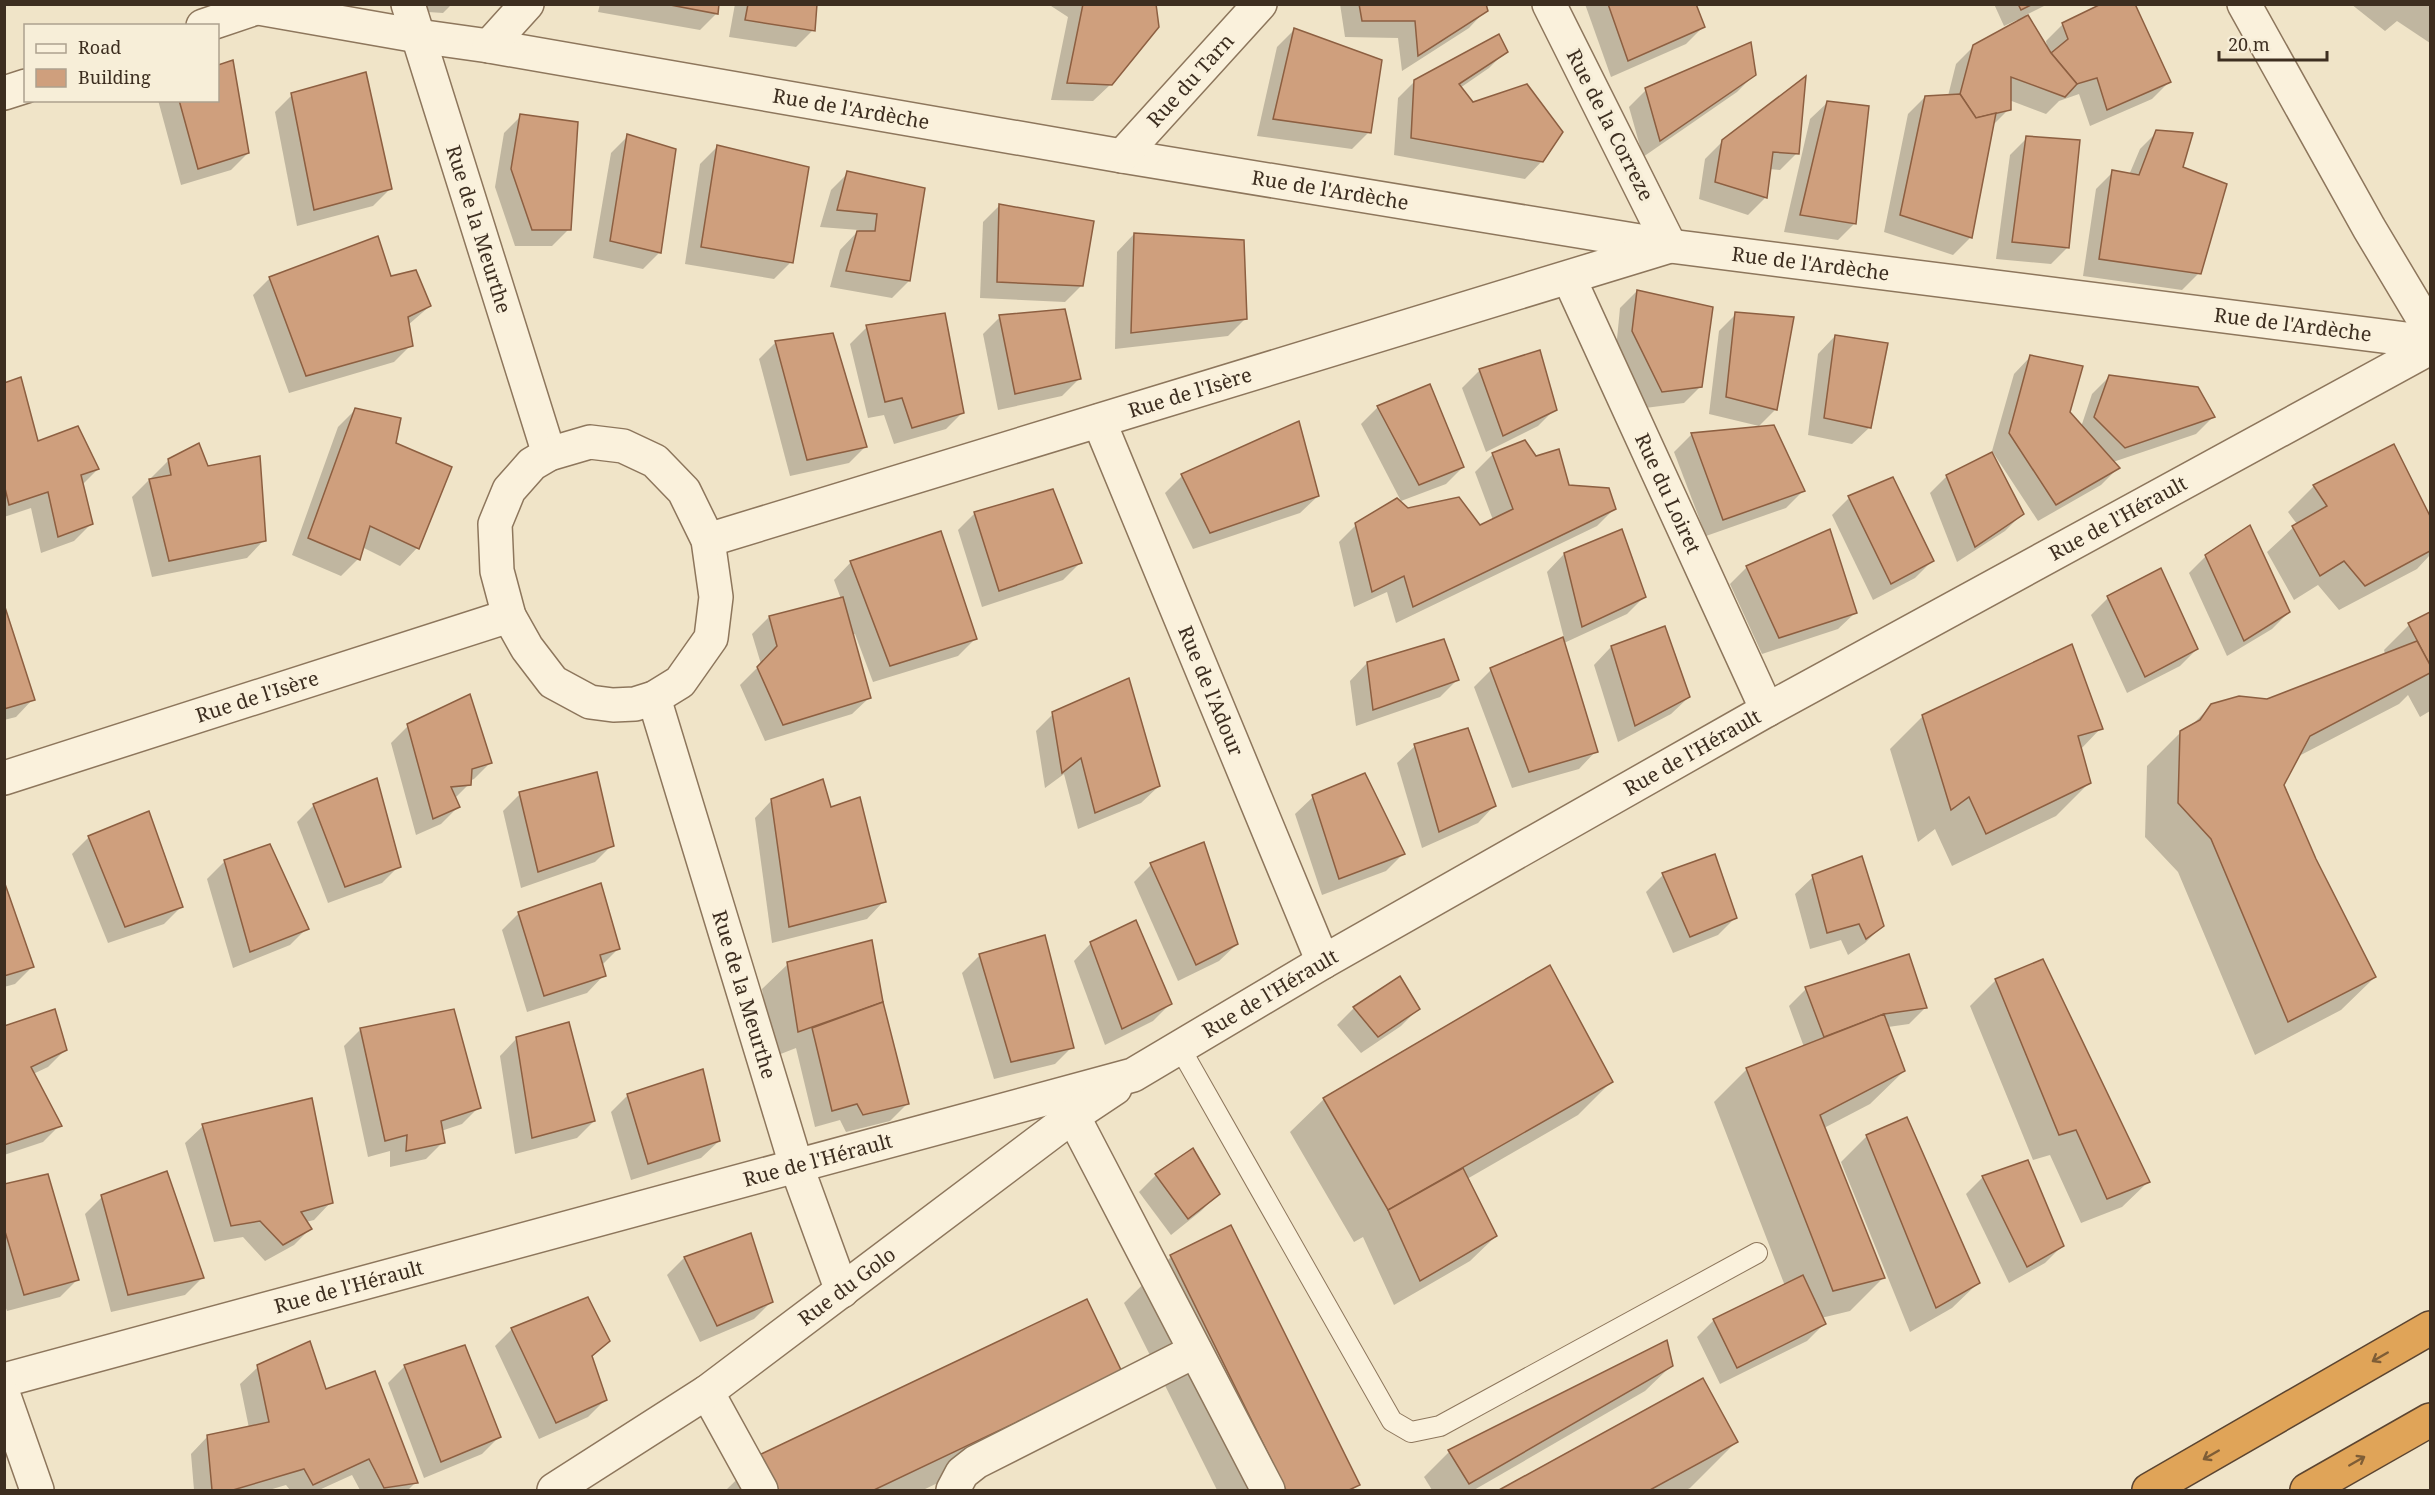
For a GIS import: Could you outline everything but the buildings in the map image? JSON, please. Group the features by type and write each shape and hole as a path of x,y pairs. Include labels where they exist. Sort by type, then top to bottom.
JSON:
{"highway":[{"path":"2149,1491 2430,1328"},
{"path":"2307,1491 2430,1420"}],"street":[{"name":"Rue de la Meurthe","path":"408,4 549,454"},
{"path":"489,46 527,4"},
{"name":"Rue du Tarn","path":"1122,156 1260,4"},
{"name":"Rue de la Correze","path":"1549,4 1670,246"},
{"path":"2244,4 2369,228 2430,330"},
{"name":"Rue de l'Ardèche","path":"246,6 1122,156 1670,246 2430,342"},
{"path":"207,24 246,6"},
{"path":"4,93 24,87"},
{"name":"Rue de l'Isère","path":"708,540 1670,246"},
{"name":"Rue du Loiret","path":"1569,278 1767,710"},
{"name":"Rue de l'Hérault","path":"4,1380 1134,1075 1323,962 1767,710 2430,348"},
{"name":"Rue de l'Adour","path":"1099,421 1323,962"},
{"path":"590,442 623,446 655,461 684,491 708,540 716,597 711,638 680,682 654,698 624,704 590,702 553,682 527,648 509,616 497,571 495,524 509,490 532,464 549,454 590,442"},
{"name":"Rue de l'Isère","path":"4,778 509,616"},
{"name":"Rue de la Meurthe","path":"654,698 796,1165 842,1292"},
{"name":"Rue du Golo","path":"554,1491 707,1392 1074,1116 1134,1075"},
{"path":"1074,1116 1268,1491"},
{"path":"953,1491 962,1473 976,1462 1195,1351"},
{"path":"707,1392 761,1491"},
{"path":"4,1396 37,1491"}],"lane":[{"path":"1180,1048 1392,1421 1411,1432 1440,1426 1758,1253"}]}
